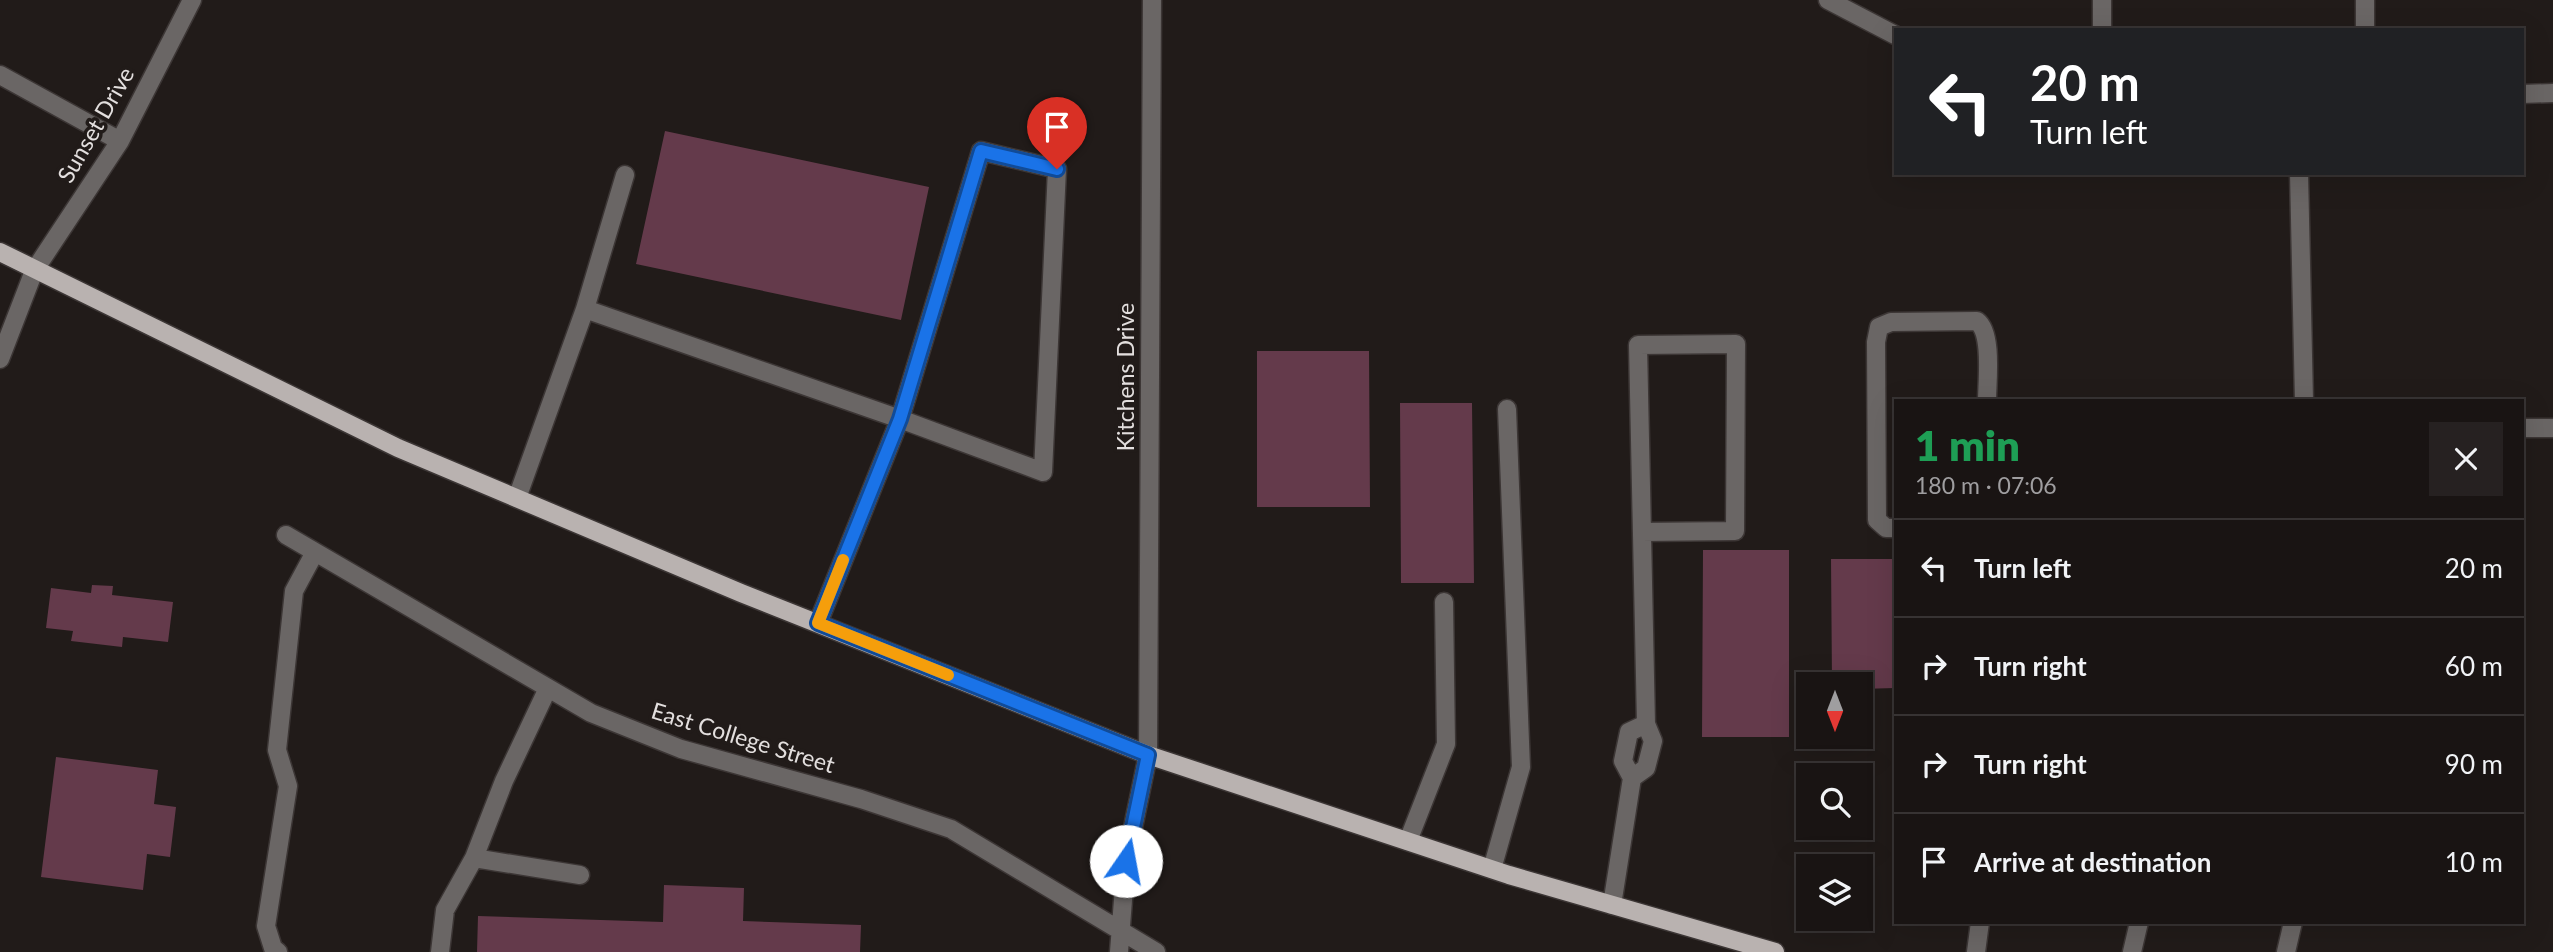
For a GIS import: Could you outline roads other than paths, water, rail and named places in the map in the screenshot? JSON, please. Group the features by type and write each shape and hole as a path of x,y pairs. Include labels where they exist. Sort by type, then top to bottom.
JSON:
{"main road":[{"path":"0,252 398,448 818,623 1148,755 1492,869 1774,952"}],"street":[{"name":"Sunset Drive","path":"0,359 34,271 120,141 192,0"},
{"name":"Kitchens Drive","path":"1119,952 1126,861 1148,755 1152,0"},
{"path":"1828,0 1894,35"},
{"path":"2102,0 2102,28"},
{"path":"2365,0 2365,28"},
{"path":"0,75 120,141"},
{"path":"2524,94 2553,93"},
{"path":"584,309 900,419 1043,472 1057,169 981,151 900,419 818,623"},
{"path":"517,498 584,309 625,175"},
{"path":"2299,175 2304,399"},
{"path":"1894,528 1886,528 1877,520 1876,342 1879,327 1891,322 1977,321 1982,325 1987,340 1987,399"},
{"path":"1632,778 1646,768 1653,741 1646,724 1638,345 1736,344 1735,531 1642,532"},
{"path":"1492,869 1521,767 1507,410"},
{"path":"2524,428 2553,428"},
{"name":"East College Street","path":"286,535 591,713 681,749 861,799 951,829 1156,952"},
{"path":"278,952 273,948 266,926 288,786 277,750 294,591 316,552"},
{"path":"1408,841 1446,744 1444,602"},
{"path":"440,952 445,909 474,858 504,781 548,688"},
{"path":"1612,905 1632,778 1623,761 1629,732 1646,724"},
{"path":"474,858 580,875"},
{"path":"1976,952 1980,924"},
{"path":"2132,952 2139,924"},
{"path":"2286,952 2293,924"}]}
